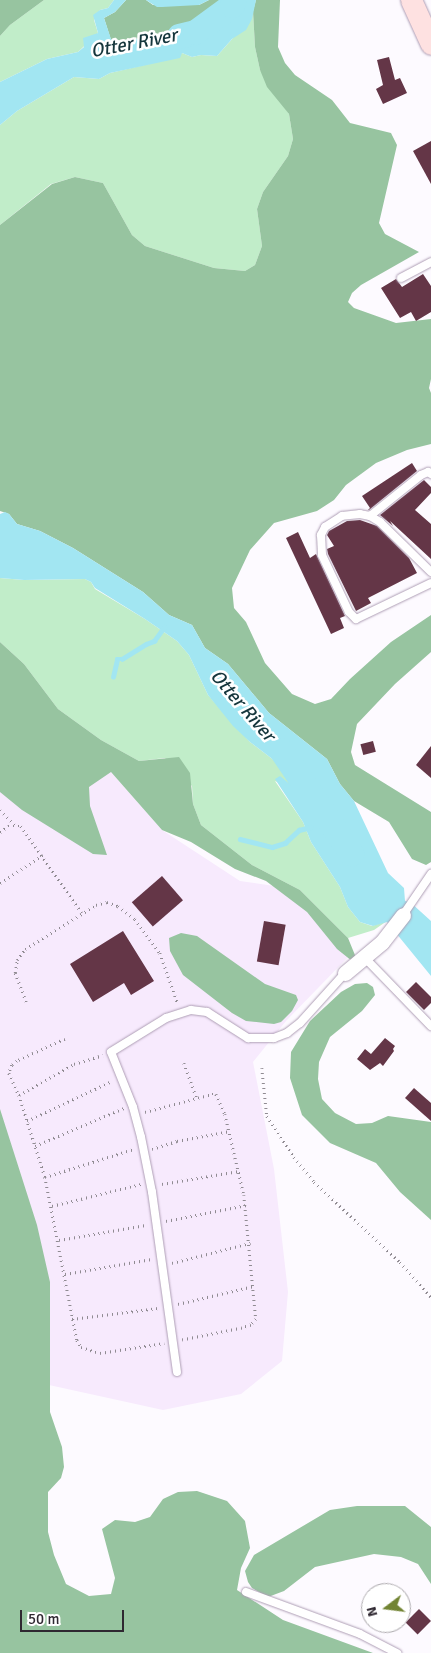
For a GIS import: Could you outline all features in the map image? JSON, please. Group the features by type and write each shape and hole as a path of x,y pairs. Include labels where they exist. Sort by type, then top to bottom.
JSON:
{"main road":[{"path":"411,0 431,44"}],"street":[{"path":"345,973 382,942 403,915"}],"lane":[{"path":"401,278 431,263"},
{"path":"370,516 421,475 428,472 431,474"},
{"path":"431,572 380,522 370,516 350,514 336,519 325,527 320,542 322,555 352,617 362,618 431,583"},
{"path":"403,915 431,874"},
{"path":"365,958 431,1026"},
{"path":"177,1372 162,1261 143,1149 132,1104 111,1052 166,1018 191,1010 207,1012 248,1038 274,1038 287,1033 300,1023 345,973"},
{"path":"246,1592 360,1634 398,1653"}],"path":[{"path":"0,810 15,825"},
{"path":"0,832 15,825 21,826 82,913"},
{"path":"0,883 43,856"},
{"path":"26,1002 17,983 17,960 25,949 96,905 108,902 118,906 135,919 160,953 181,1012"},
{"path":"65,1039 12,1065 9,1073 19,1095 45,1177 74,1326 81,1347 100,1353 173,1342 242,1328 251,1325 256,1319 250,1243 239,1170 220,1098 216,1094 135,1115"},
{"path":"19,1095 74,1064 111,1052"},
{"path":"184,1063 197,1098"},
{"path":"262,1068 266,1116 294,1157 314,1182 400,1262 431,1297"},
{"path":"27,1121 122,1076"},
{"path":"35,1146 132,1104"},
{"path":"45,1177 143,1149 230,1131"},
{"path":"52,1206 150,1184 239,1170"},
{"path":"65,1274 162,1261 250,1243"}],"shaded area":[{"path":"111,772 162,830 240,881 288,888 352,953 286,1021 253,1062 274,1169 288,1292 282,1361 241,1394 163,1410 49,1385 0,1125 0,783"}],"green space":[{"path":"0,0 44,0 10,25 0,36"},
{"path":"44,0 114,0 108,8 100,10 94,20 98,33 78,52 47,59 0,82 0,36 10,25"},
{"path":"126,0 146,0 153,5 199,5 209,0 232,0 229,10 217,19 201,26 184,31 117,42 111,40 104,18 115,12"},
{"path":"256,0 253,11 255,47 260,70 289,114 293,139 288,156 263,192 257,209 262,246 255,265 245,271 214,268 145,246 132,235 103,183 75,177 51,184 0,225 0,125 17,111 74,77 99,79 110,73 153,63 182,53 192,57 201,55 217,56 233,38"},
{"path":"256,0 280,0 278,47 285,63 295,75 332,100 350,123 391,133 397,145 379,223 385,234 419,252 361,285 352,293 348,302 354,308 396,323 431,319 431,379 429,388 431,393 431,444 407,450 376,463 346,485 334,500 317,511 274,523 250,550 232,588 234,608 246,622 265,663 292,694 315,704 331,699 391,642 431,615 431,652 395,684 357,724 351,752 355,765 431,812 431,862 426,865 412,859 389,822 354,801 340,784 327,759 269,713 228,664 205,648 192,625 169,615 143,592 73,548 40,531 17,524 9,514 0,511 0,225 52,184 75,177 103,183 132,235 145,246 214,268 245,271 255,265 262,246 257,209 263,192 288,156 293,139 289,114 267,87 260,70 255,47 253,11"},
{"path":"0,578 24,580 85,579 91,582 95,589 177,641 189,655 208,695 250,742 317,793 331,812 336,822 330,828 309,807 299,792 275,781 303,822 311,842 340,887 348,907 360,922 372,926 387,921 374,930 348,938 300,890 252,865 201,825 193,804 192,786 165,758 139,761 101,740 58,709 24,664 0,642"},
{"path":"0,642 24,664 58,709 101,740 139,761 179,757 190,773 193,804 201,825 252,865 300,890 348,938 357,960 352,961 337,949 307,912 266,881 235,869 191,842 162,830 111,772 89,787 90,806 107,855 93,854 22,810 0,792"},
{"path":"181,933 197,936 265,984 296,995 298,1000 292,1011 281,1022 274,1024 246,1021 232,1013 183,975 170,951 169,938"},
{"path":"367,983 373,987 375,995 362,1011 330,1037 319,1062 318,1079 322,1099 335,1113 356,1124 372,1123 388,1116 431,1122 431,1220 400,1192 376,1163 330,1143 302,1115 290,1078 291,1052 310,1021 341,992 355,984"},
{"path":"0,1109 37,1225 50,1282 50,1412 62,1447 64,1467 61,1478 48,1492 48,1532 54,1555 66,1584 89,1596 111,1594 115,1578 102,1529 115,1520 135,1522 150,1517 163,1499 178,1492 197,1491 227,1501 245,1521 250,1548 241,1568 237,1590 283,1620 373,1653 0,1653"},
{"path":"357,1506 405,1506 431,1527 431,1584 418,1564 401,1557 374,1554 315,1567 284,1591 268,1597 252,1588 245,1571 254,1555 330,1510"}],"water":[{"path":"114,0 126,0 115,12 104,18 111,39 117,42 184,31 217,19 229,10 232,0 256,0 252,19 246,30 232,39 217,56 201,55 192,57 182,53 180,58 110,73 99,79 74,77 17,111 0,125 0,82 47,59 78,52 84,47 83,38 98,33 93,15 100,10 108,8"},
{"path":"146,0 209,0 199,5 157,7"},
{"path":"5,512 17,524 40,531 73,548 143,592 169,615 192,625 205,648 228,664 269,713 327,759 340,784 354,801 388,873 404,888 405,901 410,902 431,921 431,976 387,922 373,926 360,922 348,907 340,887 311,842 303,822 275,779 280,776 299,792 309,807 330,828 336,822 331,812 317,793 250,742 233,726 208,695 189,655 177,641 95,588 91,582 85,579 24,580 0,578 0,514"}],"building":[{"path":"389,57 395,80 400,78 407,93 383,104 376,89 383,85 377,60"},
{"path":"431,141 431,184 413,151"},
{"path":"423,274 431,286 431,312 416,321 411,312 400,318 381,288 396,279 402,287"},
{"path":"412,463 417,471 368,510 370,508 362,496"},
{"path":"424,480 431,487 431,493 415,510 431,524 431,559 390,521 393,526 380,515"},
{"path":"360,520 377,526 409,558 417,573 368,598 371,603 356,611 328,554 327,549 334,546 327,535 329,531 347,521"},
{"path":"298,532 310,558 316,554 345,616 340,618 344,628 331,634 286,538"},
{"path":"373,741 376,752 363,755 360,744"},
{"path":"431,746 431,778 416,765"},
{"path":"162,876 183,900 153,926 132,902"},
{"path":"264,921 286,925 279,965 257,961"},
{"path":"123,931 154,981 131,995 124,983 93,1002 70,964"},
{"path":"416,982 431,997 431,1003 424,1010 406,992"},
{"path":"385,1038 395,1046 394,1051 383,1066 380,1063 370,1070 357,1059 365,1049 371,1054"},
{"path":"414,1088 431,1103 431,1121 405,1098"},
{"path":"419,1609 431,1621 418,1634 411,1628 411,1617"}],"waterway":[{"name":"Otter River","path":"179,36 195,32 232,5 234,0"},
{"path":"113,677 117,659 122,659 154,641 164,627"},
{"name":"Otter River","path":"281,750 351,853"},
{"path":"240,839 272,847 285,843 299,830 311,827"}]}
